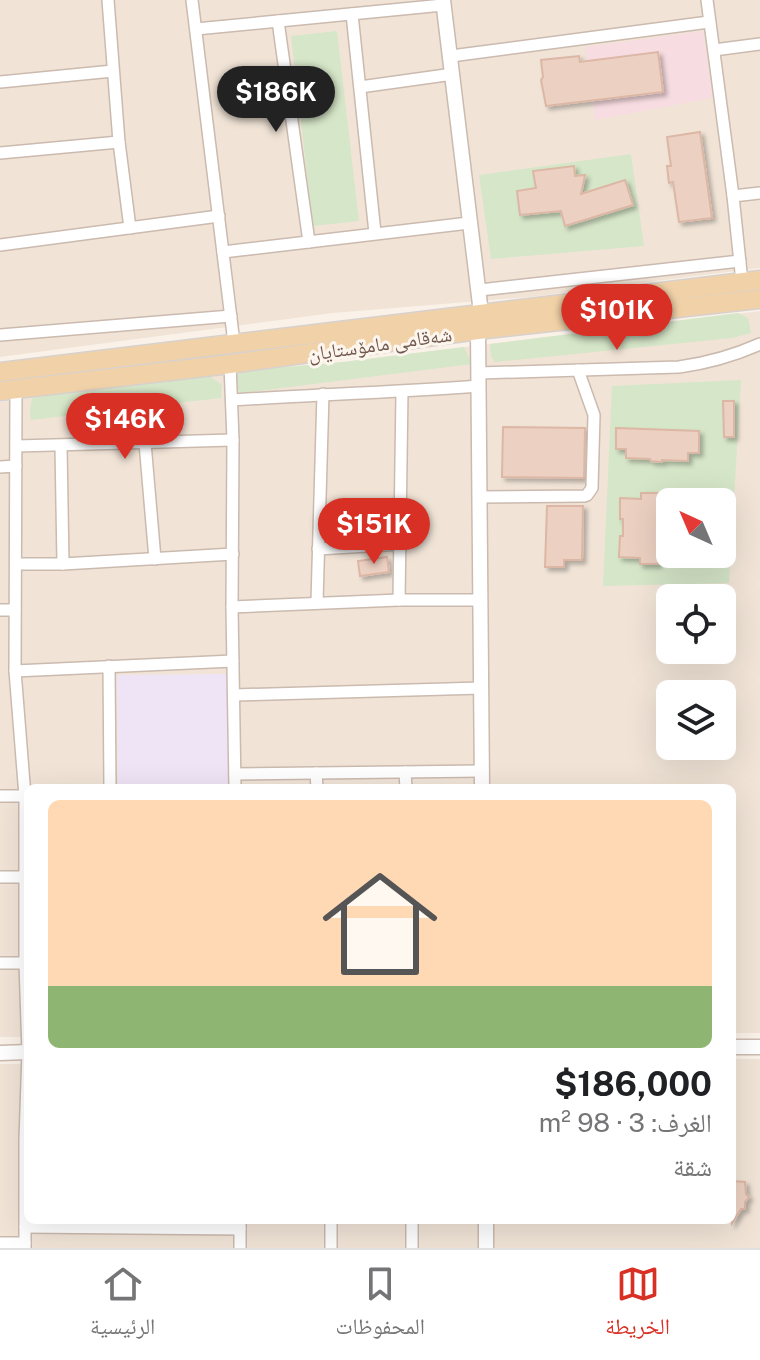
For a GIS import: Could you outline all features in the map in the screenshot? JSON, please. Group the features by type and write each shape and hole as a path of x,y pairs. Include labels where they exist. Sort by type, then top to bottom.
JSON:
{"main road":[{"name":"شەقامی مامۆستایان","path":"4,376 234,343 480,322 637,304 751,281"},
{"name":"شەقامی مامۆستایان","path":"637,304 760,299"},
{"name":"شەقامی مامۆستایان","path":"4,376 230,364 480,322"}],"street":[{"path":"108,0 119,142 130,228"},
{"path":"192,0 234,343"},
{"path":"707,0 740,261 751,281"},
{"path":"196,29 443,3 480,290 482,784"},
{"path":"352,14 375,233"},
{"path":"278,21 309,242"},
{"path":"451,56 709,22"},
{"path":"714,50 760,44"},
{"path":"0,82 113,71"},
{"path":"360,87 453,74"},
{"path":"0,153 119,142"},
{"path":"733,196 760,193"},
{"path":"0,245 219,216"},
{"path":"223,252 469,223"},
{"path":"480,290 740,261"},
{"path":"0,335 231,316"},
{"path":"232,400 402,392 479,379 578,370 679,367 709,363 760,344"},
{"path":"230,364 235,784"},
{"path":"480,497 584,496 590,491 594,415 578,370"},
{"path":"4,376 17,446 15,671 24,784"},
{"path":"399,600 402,392"},
{"path":"317,602 323,394"},
{"path":"17,446 233,440"},
{"path":"145,443 155,559"},
{"path":"61,446 63,564"},
{"path":"0,467 16,466"},
{"path":"318,549 400,544"},
{"path":"16,564 233,554"},
{"path":"232,607 317,602 481,600"},
{"path":"0,610 15,610"},
{"path":"15,671 233,661"},
{"path":"109,666 110,784"},
{"path":"234,695 481,688"},
{"path":"235,774 482,771"},
{"path":"405,772 406,784"},
{"path":"316,773 317,784"},
{"path":"0,796 24,796"},
{"path":"0,877 24,877"},
{"path":"0,963 24,963"},
{"path":"736,1047 760,1047"},
{"path":"0,1053 24,1052"},
{"path":"0,1243 25,1246 25,1224"},
{"path":"25,1227 240,1224 240,1248"},
{"path":"331,1224 331,1248"},
{"path":"412,1224 412,1248"},
{"path":"486,1224 486,1248"}],"shaded area":[{"path":"0,0 760,0 760,268 530,297 333,313 0,357"},
{"path":"703,31 712,98 595,120 585,47"},
{"path":"760,311 760,1033 736,1033 736,784 24,784 24,1037 0,1037 0,402"},
{"path":"228,674 229,784 118,784 117,675"},
{"path":"736,1059 760,1059 760,1248 0,1248 0,1064 24,1064 24,1224 736,1224"}],"green space":[{"path":"337,31 359,221 313,226 291,36"},
{"path":"631,154 644,246 491,259 479,175"},
{"path":"738,313 748,318 751,333 732,338 495,362 491,357 490,344"},
{"path":"464,347 472,364 242,393 237,390 236,374 239,371"},
{"path":"208,375 222,385 221,398 31,420 32,398"},
{"path":"741,380 735,488 656,488 656,568 730,568 729,583 603,586 612,386"}],"building":[{"path":"658,52 663,92 546,106 541,60 579,56 580,62"},
{"path":"700,132 712,218 679,222 673,182 669,183 667,166 671,166 667,137"},
{"path":"574,166 575,176 585,175 581,194 625,180 633,205 565,226 561,211 520,215 517,191 536,188 533,171"},
{"path":"723,401 734,401 734,437 724,437"},
{"path":"503,427 585,428 584,478 502,477"},
{"path":"616,428 699,431 699,453 688,453 688,461 626,458 626,449 616,449"},
{"path":"641,493 656,493 656,564 640,564 640,558 619,557 620,536 623,536 620,498 641,499"},
{"path":"547,506 583,506 582,560 564,560 564,567 545,567"},
{"path":"387,557 389,572 360,576 358,561"},
{"path":"736,1181 745,1182 749,1197 745,1209 741,1209 736,1217"}]}
